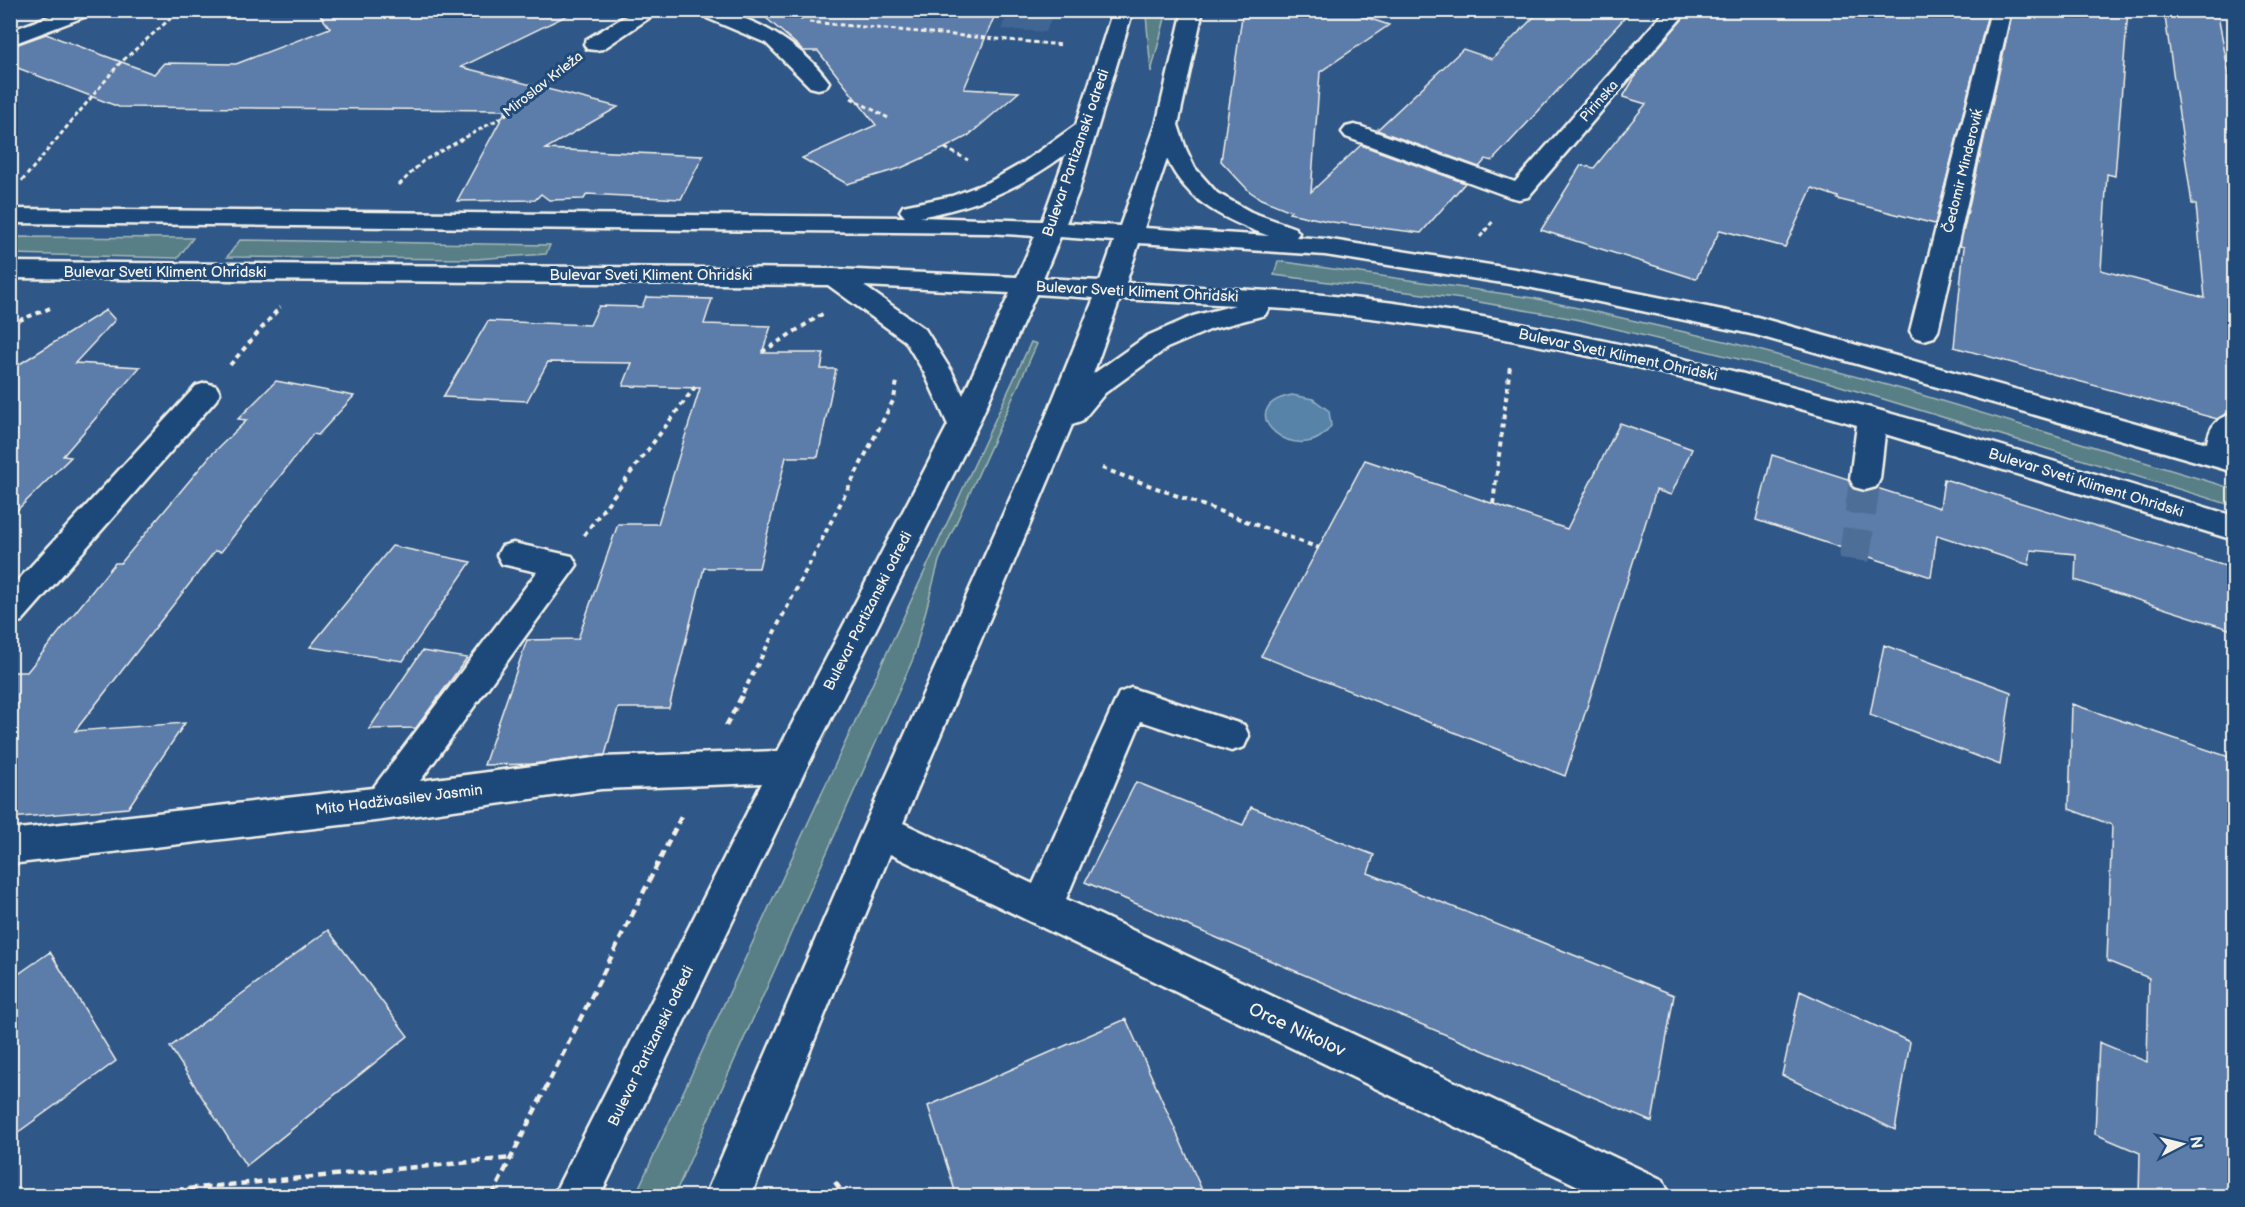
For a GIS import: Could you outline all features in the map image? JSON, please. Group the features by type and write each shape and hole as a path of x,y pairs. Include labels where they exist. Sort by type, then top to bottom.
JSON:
{"street":[{"path":"10,39 85,10"},
{"name":"Miroslav Krleža","path":"595,44 651,10"},
{"path":"712,10 714,14 773,39 818,81"},
{"name":"Bulevar Partizanski odredi","path":"576,1197 789,766 963,425 1028,285 1052,228 1123,10"},
{"path":"728,1197 881,831 1054,434 1095,334 1167,125 1192,10"},
{"name":"Pirinska","path":"1354,132 1519,192 1678,10"},
{"name":"Čedomir Minderoviḱ","path":"1924,331 2001,10"},
{"path":"1167,125 1172,148 1181,168 1204,194 1219,205 1251,221 1324,247"},
{"path":"855,223 966,200 1007,183 1034,167 1086,128"},
{"path":"10,216 855,223 1052,228 1324,247 1528,279 1757,326 2227,459 2224,430 2235,424"},
{"name":"Bulevar Sveti Kliment Ohridski","path":"10,270 834,277 1028,285 1290,301 1425,316 1656,361 1872,419 2235,528"},
{"path":"834,277 915,335 938,372 963,425"},
{"path":"1054,434 1095,386 1157,342 1203,322 1290,301"},
{"path":"10,612 206,393"},
{"path":"1865,479 1872,419"},
{"path":"383,803 561,565 513,555"},
{"path":"1042,909 1131,703 1231,736"},
{"name":"Mito Hadživasilev Jasmin","path":"10,847 383,803 601,773 789,766"},
{"name":"Orce Nikolov","path":"881,831 1647,1197"}],"path":[{"path":"18,186 119,64 180,10"},
{"path":"799,21 1063,45"},
{"name":"Miroslav Krleža","path":"397,187 423,161 504,116 595,44"},
{"path":"818,81 890,119"},
{"path":"206,393 281,307"},
{"path":"762,352 832,308"},
{"path":"1493,504 1511,356"},
{"path":"561,565 695,387"},
{"path":"1102,468 1319,548"},
{"path":"111,1197 513,1158"},
{"path":"835,1182 845,1197"}],"shaded area":[{"path":"1009,10 1054,11 1046,32 1001,29"},
{"path":"1292,395 1313,399 1329,411 1331,426 1318,438 1303,442 1288,440 1275,433 1267,423 1266,412 1273,402"}],"green space":[{"path":"1147,11 1167,11 1151,72 1146,15"},
{"path":"11,237 193,238 178,258 11,254"},
{"path":"240,240 550,245 546,254 476,259 227,257"},
{"path":"1278,261 1533,298 1729,342 1905,390 2234,489 2234,506 1811,377 1580,320 1462,299 1274,275"},
{"path":"1031,342 1037,344 939,561 913,659 674,1196 635,1196"}],"building":[{"path":"316,10 578,10 461,67 618,107 545,149 703,156 681,199 587,194 584,199 549,200 541,194 535,200 457,201 506,110 119,107 10,65 10,47 46,34 154,74 164,63 236,64 330,28"},
{"path":"757,10 997,10 964,89 1019,92 968,136 901,168 847,184 802,158 876,125 818,51 804,51"},
{"path":"1243,10 1344,10 1389,25 1320,72 1311,192 1361,145 1465,183 1421,233 1332,222 1289,213 1291,211 1261,199 1249,191 1221,161"},
{"path":"1541,10 1632,10 1492,161 1486,159 1479,167 1377,130 1463,49 1492,59"},
{"path":"1690,10 1989,10 1935,224 1837,199 1838,197 1812,188 1785,247 1720,230 1696,279 1541,230 1581,165 1594,168 1646,104 1623,97 1639,70"},
{"path":"2013,10 2128,10 2115,176 2107,174 2101,270 2205,298 2196,205 2192,204 2164,10 2217,10 2235,107 2235,411 2232,410 2217,419 1954,347 1964,247 1960,246"},
{"path":"646,297 712,299 704,324 771,326 762,353 824,353 821,369 836,369 818,457 786,457 759,568 704,568 669,708 618,708 605,755 532,764 484,765 527,640 578,639 618,524 658,524 700,388 623,386 632,363 548,362 527,401 443,397 488,321 590,325 599,306 642,307"},
{"path":"106,310 115,320 75,363 140,367 63,456 71,457 10,517 10,370"},
{"path":"276,381 354,396 318,435 313,434 221,552 215,551 75,731 185,723 128,808 10,818 10,672 27,672 115,563 121,563 210,456 247,420 238,419"},
{"path":"1620,423 1692,449 1671,495 1656,490 1565,776 1261,656 1365,460 1567,529"},
{"path":"1772,455 1848,479 1853,489 1866,492 1877,488 1940,508 1944,479 2235,569 2235,631 2075,580 2076,554 2031,550 2029,565 1937,535 1931,577 1756,520"},
{"path":"392,546 471,562 403,661 310,647"},
{"path":"1884,645 2011,692 2000,765 1870,715"},
{"path":"422,651 467,658 416,728 369,729"},
{"path":"2072,704 2235,759 2235,1197 2139,1197 2140,1153 2095,1134 2099,1042 2147,1062 2149,978 2107,961 2112,825 2069,809"},
{"path":"1136,782 1243,825 1251,807 1374,855 1368,873 1674,995 1652,1122 1085,882"},
{"path":"328,930 408,1036 246,1166 170,1047"},
{"path":"50,952 116,1061 10,1138 10,980"},
{"path":"1800,991 1910,1042 1895,1130 1782,1075"},
{"path":"1126,1019 1205,1197 957,1197 928,1106"}],"tunnel":[{"path":"1854,560 1865,479"}]}
